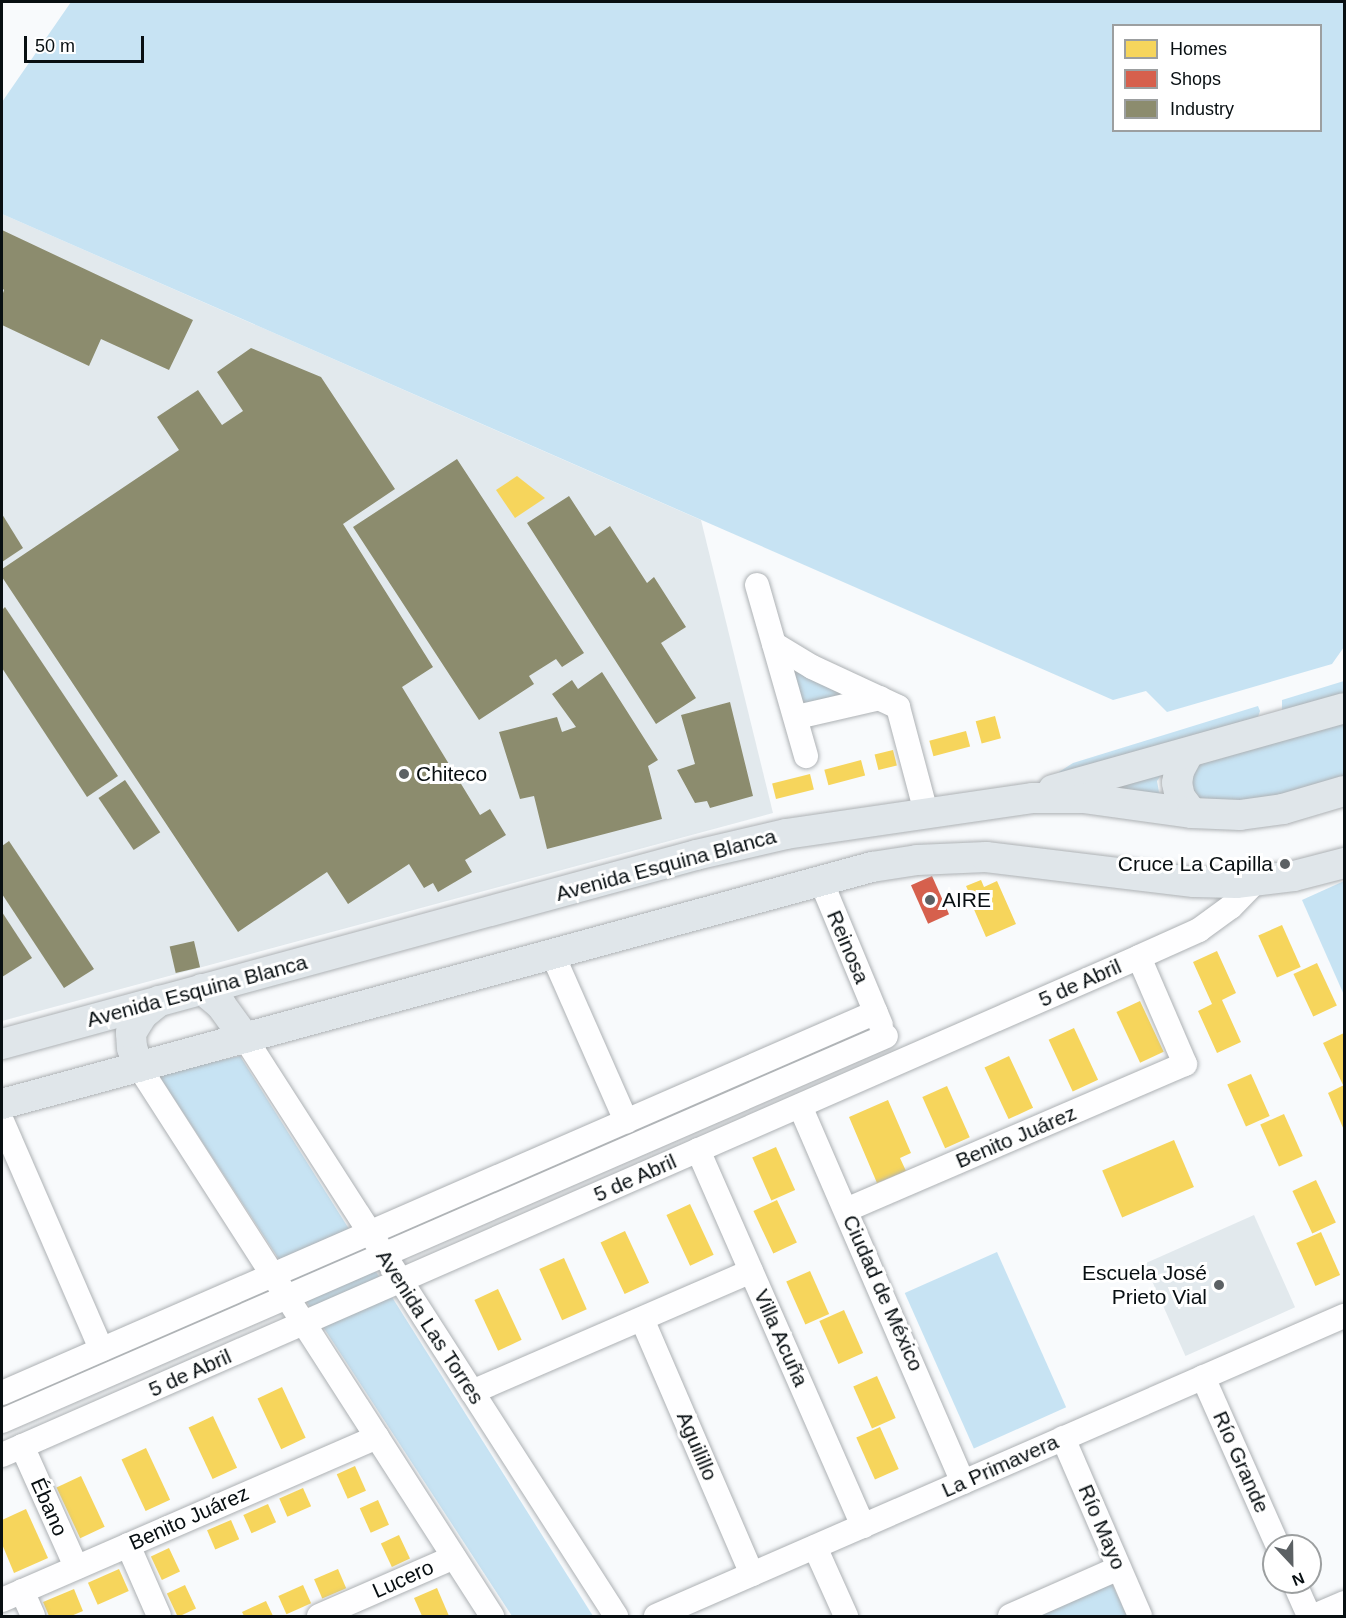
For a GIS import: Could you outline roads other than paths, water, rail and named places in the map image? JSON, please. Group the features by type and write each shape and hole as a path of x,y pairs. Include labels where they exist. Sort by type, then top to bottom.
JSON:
{"main road":[{"path":"1033,798 1061,786 1188,754 1344,708"},
{"path":"1188,754 1179,771 1177,783 1180,797 1192,813"},
{"name":"Avenida Esquina Blanca","path":"2,1044 745,843 926,812 1033,798 1100,800 1192,813 1262,812 1309,803 1344,791"},
{"path":"2,1104 821,881 917,860 963,856 1021,860 1194,882 1256,881 1294,876 1344,863"},
{"path":"202,989 221,1005 245,1038"},
{"path":"139,1067 132,1048 131,1033 138,1021 159,1001"}],"street":[{"path":"757,585 806,756"},
{"path":"774,645 812,667 898,707 926,812"},
{"path":"796,717 880,698"},
{"name":"Reinosa","path":"821,881 897,1063"},
{"name":"5 de Abril","path":"12,1451 1199,930 1231,907 1256,881"},
{"path":"552,953 626,1121"},
{"name":"Benito Juárez","path":"846,1210 1185,1064 1139,957"},
{"path":"2,1393 876,1012"},
{"path":"2,1421 886,1036"},
{"name":"Avenida Las Torres","path":"245,1038 616,1617"},
{"path":"139,1067 492,1617"},
{"name":"Ciudad de México","path":"800,1106 963,1482"},
{"path":"2,1121 101,1349"},
{"name":"Villa Acuña","path":"698,1150 863,1526"},
{"path":"472,1392 751,1271"},
{"name":"La Primavera","path":"656,1617 1344,1316"},
{"name":"Aguilillo","path":"642,1319 752,1574"},
{"name":"Río Grande","path":"1203,1377 1273,1534"},
{"name":"Benito Juárez","path":"12,1595 377,1437"},
{"name":"Río Mayo","path":"1063,1438 1140,1617"},
{"name":"Ébano","path":"12,1451 76,1567"},
{"path":"128,1545 159,1617"},
{"path":"815,1547 846,1617"},
{"name":"Lucero","path":"319,1617 454,1557"},
{"path":"1010,1617 1119,1568"},
{"path":"1299,1594 1309,1617"},
{"path":"12,1595 33,1617"},
{"path":"1314,1617 1344,1603"}],"place":[{"name":"Chiteco","path":"404,774"},
{"name":"Cruce La Capilla","path":"1285,864"},
{"name":"AIRE","path":"930,900"},
{"name":"Escuela José Prieto Vial","path":"1219,1285"}]}
